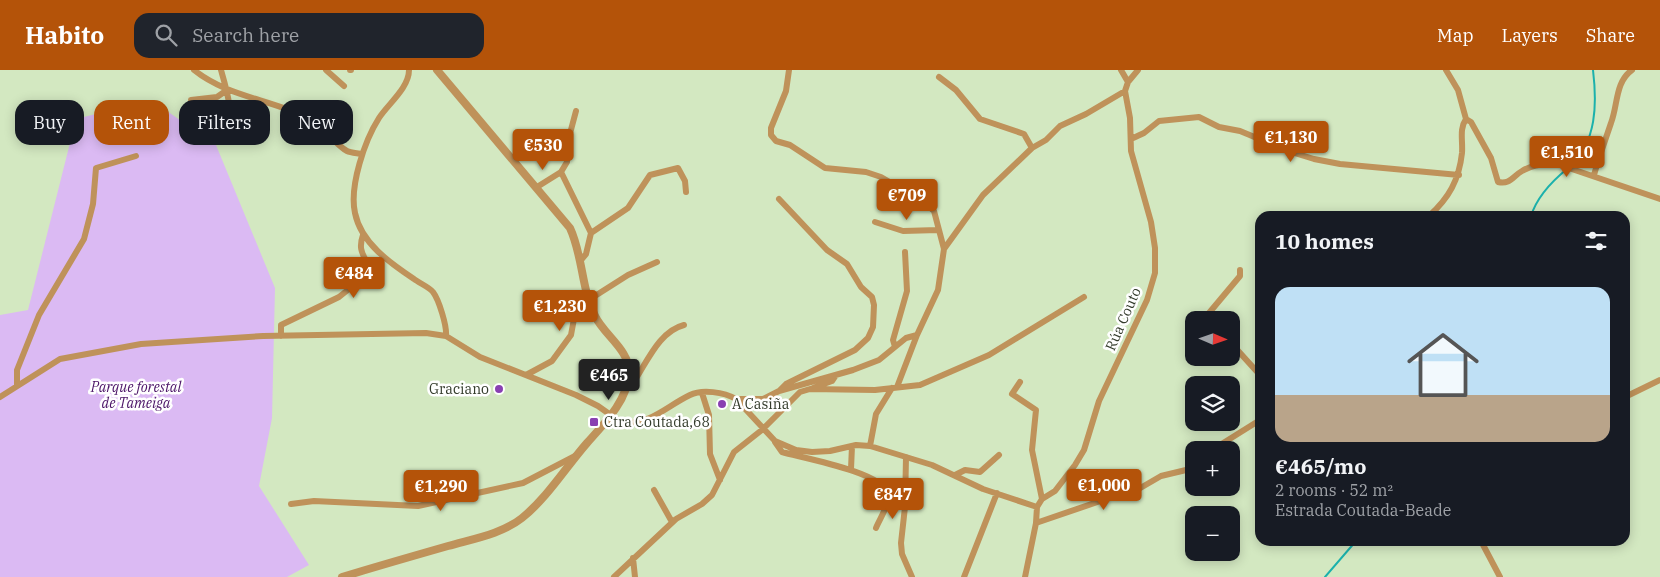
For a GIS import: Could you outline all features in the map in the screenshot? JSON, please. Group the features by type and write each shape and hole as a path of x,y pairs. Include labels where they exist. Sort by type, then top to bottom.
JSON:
{"street":[{"path":"194,70 206,80 227,90 305,117 330,134 347,151 362,154"},
{"path":"221,70 229,100"},
{"path":"326,70 344,86"},
{"path":"409,70 404,85 378,119 362,154 353,203 357,221 363,235 399,269 433,292 446,325 446,336"},
{"path":"342,577 510,526 530,511 610,416 628,383 630,372 628,361 600,324 589,299 581,260 570,228 437,70"},
{"path":"789,70 786,91 771,128 771,134 776,141 790,145 825,168 866,172 880,177 924,202 934,212 944,249 938,290 916,335 896,386 876,414 870,446"},
{"path":"1121,70 1128,82"},
{"path":"944,249 983,196 1032,148 1046,140 1060,126 1086,114 1125,91 1128,82 1138,70"},
{"path":"1446,70 1458,90 1466,119 1471,122 1491,158 1498,182 1510,181 1522,171 1546,163 1557,164 1660,199"},
{"path":"1594,175 1612,122 1619,88 1625,76 1632,70"},
{"path":"939,77 956,90 972,112 980,118 1024,134 1032,148"},
{"path":"191,100 217,97 227,90"},
{"name":"Rúa Couto","path":"1037,507 1042,499 1055,491 1084,450 1098,401 1147,300 1155,273 1155,248 1131,151 1125,91"},
{"path":"537,187 561,172 567,162 568,141 576,111"},
{"path":"1131,139 1144,134 1159,121 1199,117 1219,127 1240,131 1288,151 1314,159 1340,164 1458,175"},
{"path":"1434,211 1444,202 1458,175 1462,152 1462,125 1466,119"},
{"path":"17,386 17,370 38,315 84,239 93,204 96,168 136,156"},
{"path":"591,234 628,208 650,175 678,168 685,181 686,192"},
{"path":"561,172 591,234 586,254 581,260"},
{"path":"779,199 827,250 847,264 860,287 872,297 874,305 873,327 868,338 855,350 786,384 779,391"},
{"path":"875,222 903,232 938,230"},
{"path":"281,336 281,325 339,297 369,273 369,267 360,251 363,235"},
{"path":"895,347 894,340 907,291 905,252"},
{"path":"526,375 552,361 571,335 576,308 628,275 658,262"},
{"path":"1211,311 1240,276 1240,270"},
{"path":"810,389 920,384 989,355 1084,297"},
{"path":"628,383 635,380 664,336 675,327 684,325"},
{"path":"0,397 60,359 140,344 281,336 426,333 446,336 480,357 576,395 598,406 622,423 630,424 655,417 691,394 729,395 736,399 775,441 782,452 851,469 884,487 889,493 888,499 876,528"},
{"path":"736,399 762,399 779,391 836,375 879,360 906,338 916,335"},
{"path":"1240,353 1255,369"},
{"path":"614,577 672,522 702,504 712,495 734,452 763,429 800,392 832,381 836,375"},
{"path":"1630,395 1660,380"},
{"path":"1020,382 1012,394 1036,410 1032,450 1042,499"},
{"path":"702,393 709,415 710,454 720,480"},
{"path":"1226,441 1255,423"},
{"path":"775,441 796,450 812,452 852,446 870,446 906,457 1037,507 1036,523 1025,577"},
{"path":"851,469 852,446"},
{"path":"290,504 314,501 418,506 523,482 576,455"},
{"path":"955,475 965,470 980,472 999,455"},
{"path":"906,457 906,506 901,544 902,554 912,577"},
{"path":"1036,523 1112,497 1130,494 1162,476 1185,470"},
{"path":"654,490 672,522"},
{"path":"964,577 997,493"},
{"path":"1484,546 1500,577"},
{"path":"633,558 636,577"}],"green space":[{"name":"Parque forestal de Tameiga","path":"169,112 179,119 179,145 216,145 275,288 272,418 259,486 309,565 287,577 0,577 0,315 28,310 69,145 84,145 84,117 94,114 94,145 169,145"}],"waterway":[{"path":"1570,166 1586,146 1590,134 1595,109 1593,70"},
{"path":"1533,211 1545,190 1567,169"},
{"path":"1325,577 1352,546"}],"place":[{"name":"Graciano","path":"499,389"},
{"name":"A Casiña","path":"722,404"},
{"name":"Ctra Coutada,68","path":"594,422"}]}
